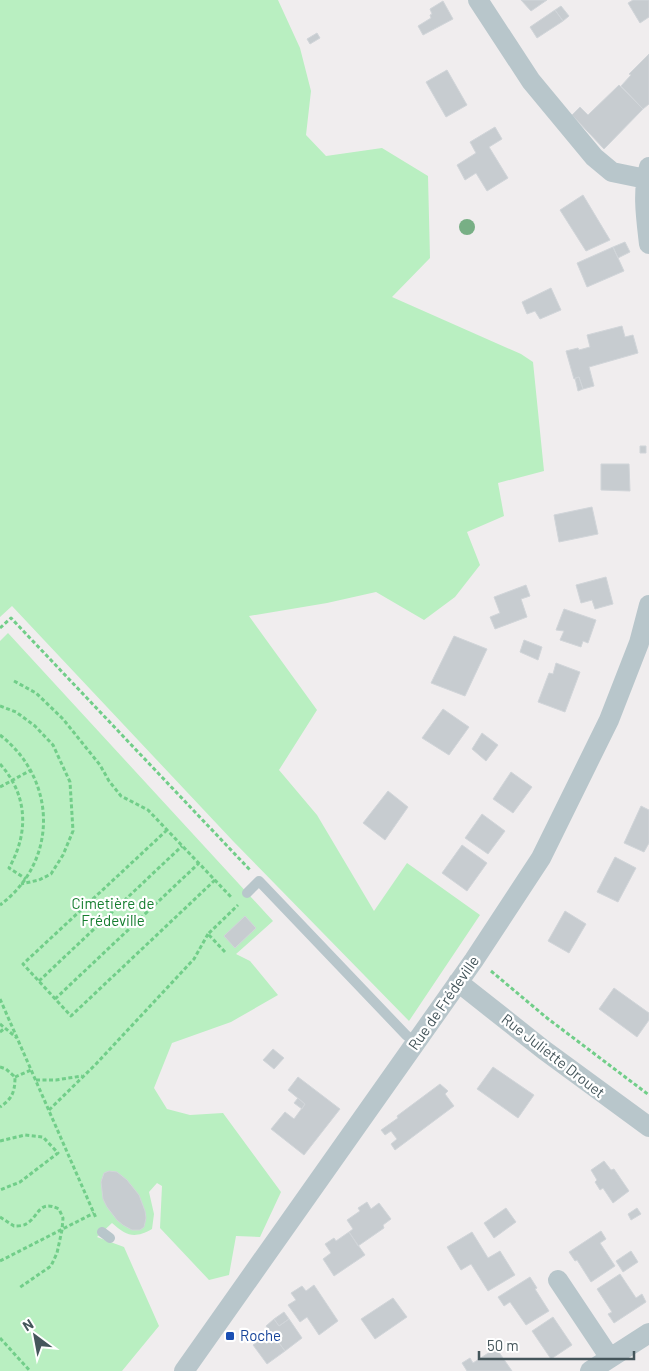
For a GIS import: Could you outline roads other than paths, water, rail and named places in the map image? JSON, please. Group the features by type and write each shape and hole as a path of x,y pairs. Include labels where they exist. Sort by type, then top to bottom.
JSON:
{"street":[{"path":"478,0 531,81 594,157 612,172 647,173 645,204 649,244"},
{"name":"Rue de Frédeville","path":"184,1371 416,1043 541,858 609,720 639,643 649,605"},
{"name":"Rue Juliette Drouet","path":"458,982 544,1050 649,1127"},
{"path":"558,1280 610,1358"},
{"path":"590,1371 649,1333"}],"lane":[{"path":"247,893 260,881 406,1035 416,1043"}],"place":[{"name":"Roche","path":"230,1336"}],"park label":[{"name":"Cimetière de Frédeville","path":"113,912"}]}
